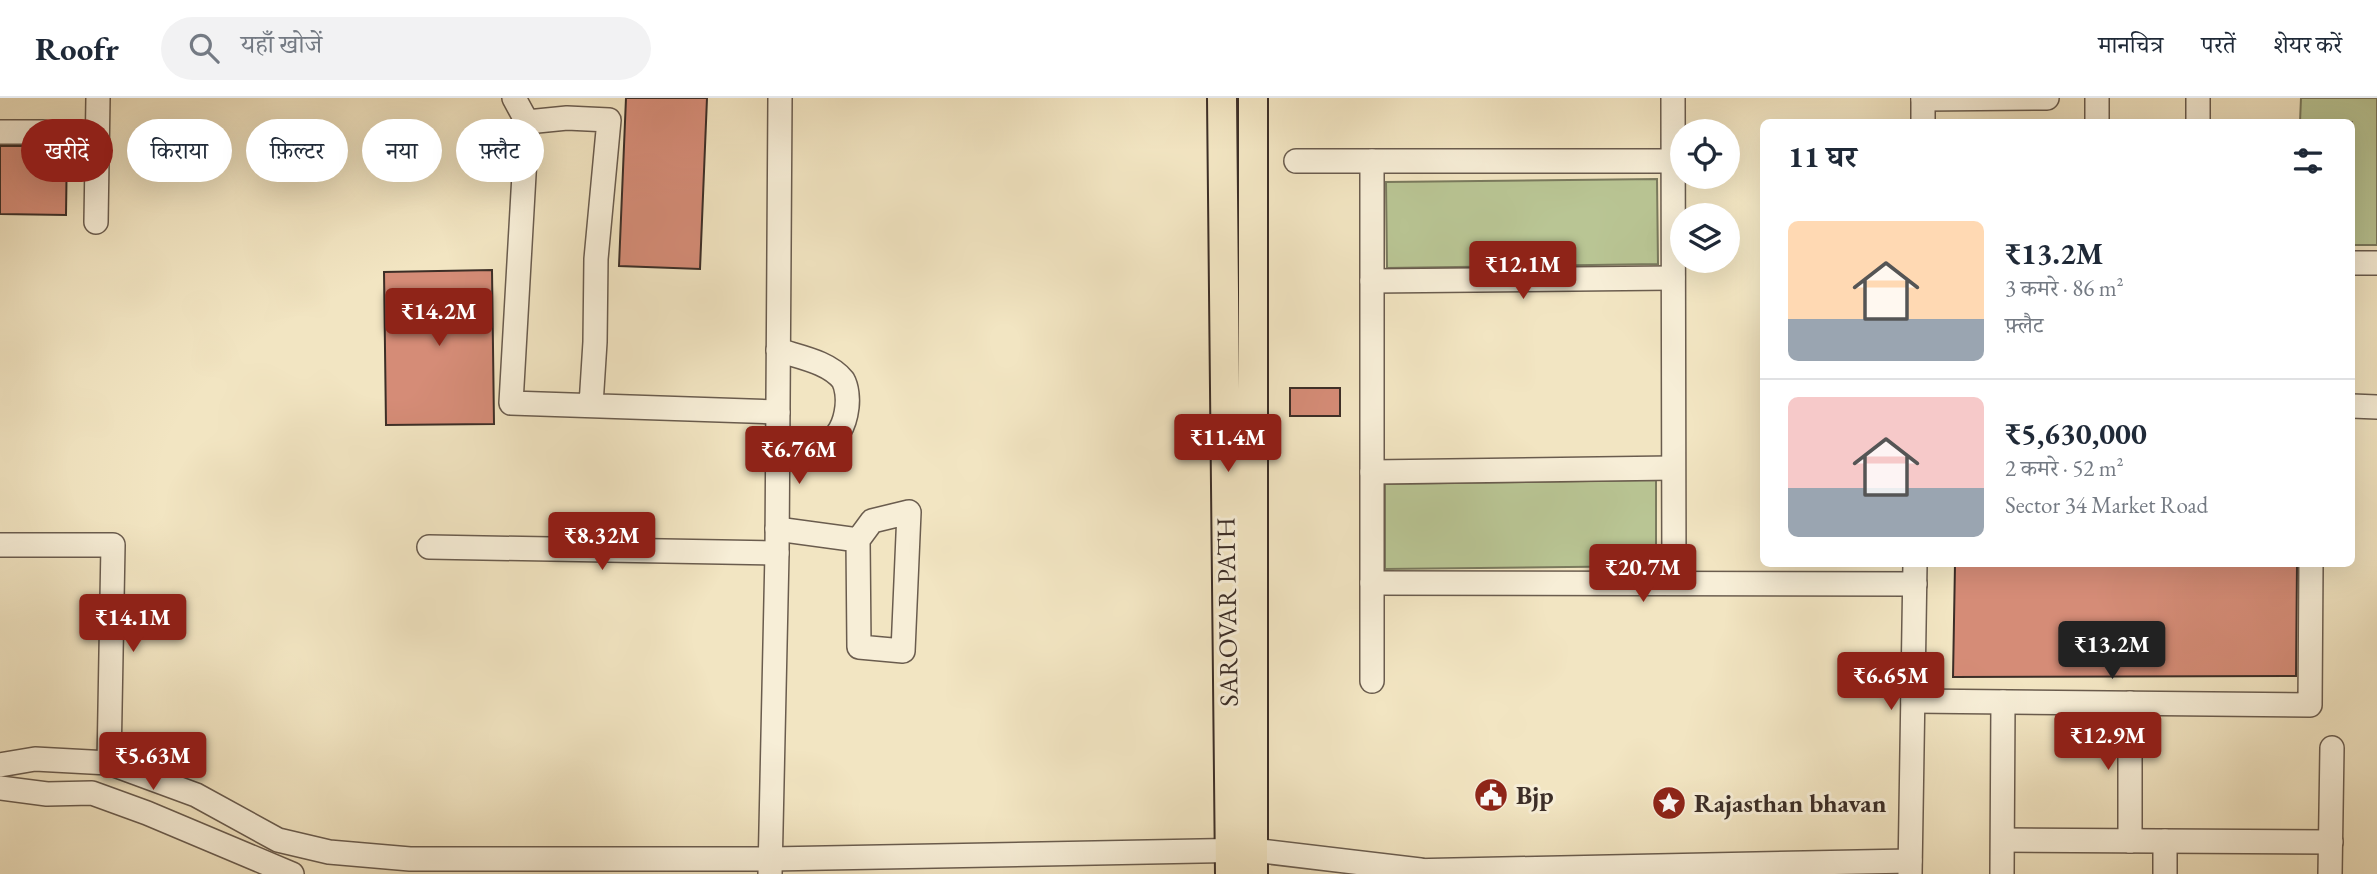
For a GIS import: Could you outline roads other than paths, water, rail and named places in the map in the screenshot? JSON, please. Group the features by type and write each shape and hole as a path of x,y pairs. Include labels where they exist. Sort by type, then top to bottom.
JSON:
{"main road":[{"name":"SAROVAR PATH","path":"1222,98 1241,862"},
{"name":"SAROVAR PATH","path":"1241,862 1253,98"}],"street":[{"path":"96,222 98,98"},
{"path":"514,98 525,119"},
{"path":"770,867 777,553 780,98"},
{"path":"1673,98 1673,119"},
{"path":"1923,119 1923,99 2047,98"},
{"path":"2096,119 2097,98"},
{"path":"2198,98 2198,119"},
{"path":"544,120 567,118 609,120 596,259 591,405"},
{"path":"0,132 21,132"},
{"path":"1296,161 1670,160"},
{"path":"1372,161 1372,681"},
{"path":"524,182 511,403 778,412"},
{"path":"1673,189 1674,582"},
{"path":"2355,262 2377,263"},
{"path":"1372,281 1673,278"},
{"path":"778,350 831,369 844,382 848,400 845,424 838,435 822,445 805,449 778,449"},
{"path":"2355,406 2377,407"},
{"path":"1372,472 1673,468"},
{"path":"909,512 903,651 859,647 858,540 872,521 909,512"},
{"path":"777,529 858,540"},
{"path":"0,545 113,545 109,763"},
{"path":"429,547 777,553"},
{"path":"1913,701 2310,705 2311,567"},
{"path":"0,765 35,760 109,763 197,794 278,840 329,852 410,859 444,867 770,867 1097,854 1420,870 1910,868 1915,574 1674,582 1372,583"},
{"path":"2002,874 2003,702"},
{"path":"2130,703 2130,841"},
{"path":"2330,874 2332,748"},
{"path":"0,788 47,794 92,793 292,874"},
{"path":"2003,841 2330,842"},
{"path":"2165,841 2165,874"},
{"path":"1371,874 1420,870"}],"place":[{"name":"Bjp","path":"1491,795"},
{"name":"Rajasthan bhavan","path":"1669,803"}]}
